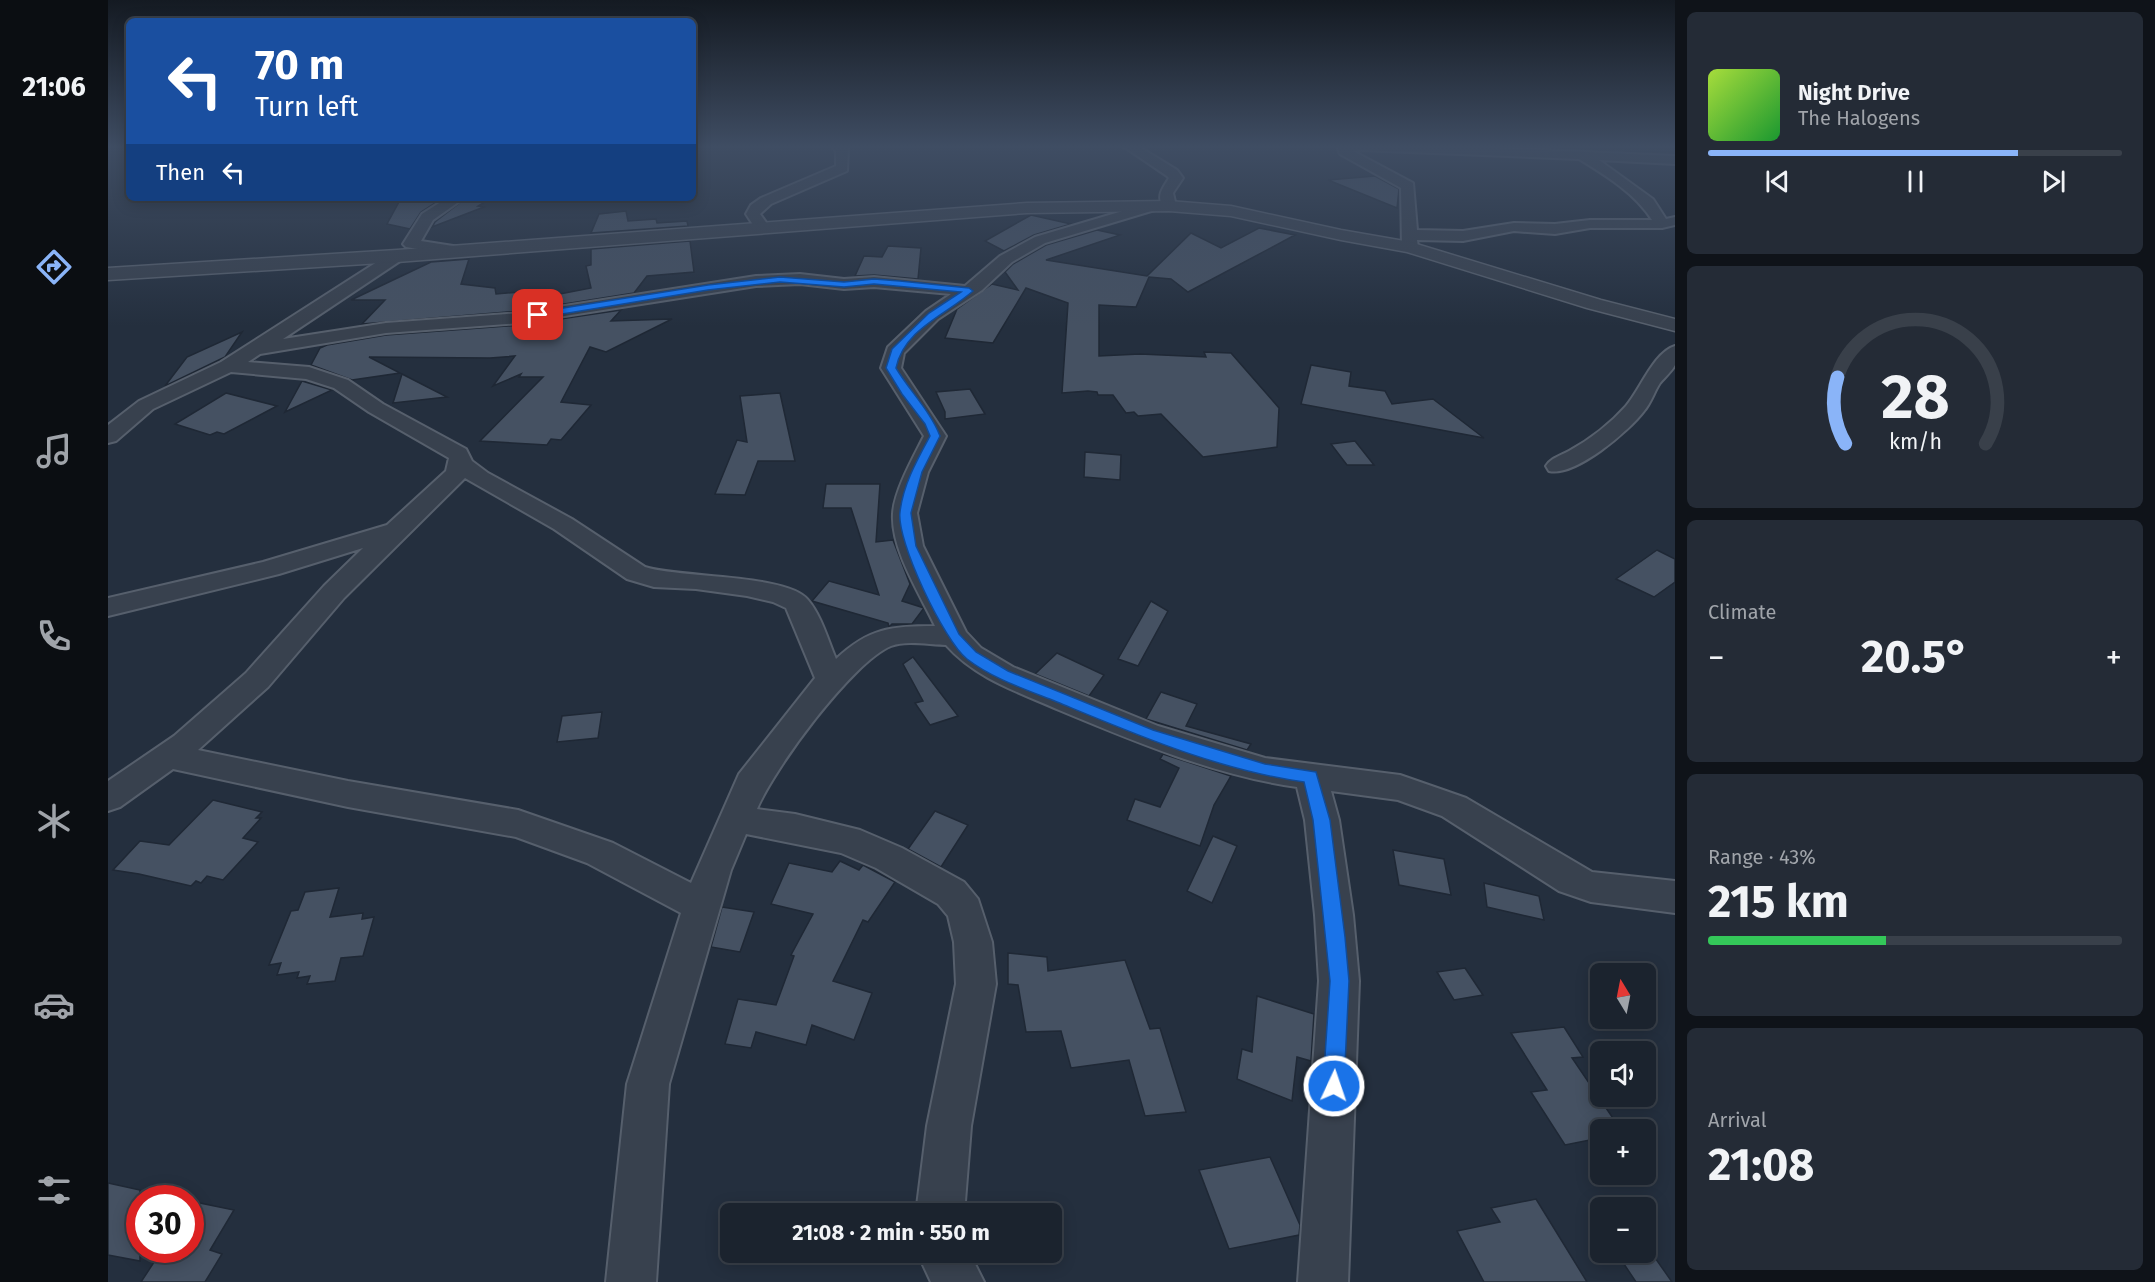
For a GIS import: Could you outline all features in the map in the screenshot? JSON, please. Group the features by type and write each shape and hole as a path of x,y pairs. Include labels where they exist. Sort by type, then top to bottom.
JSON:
{"street":[{"path":"445,206 427,217 411,244 460,251"},
{"path":"759,206 753,214 762,228"},
{"path":"1161,206 1041,240 1006,259 969,291 932,315 895,351 891,368 930,424 935,436 916,472 905,513 910,546 954,636 971,655 1003,674 1147,734 1265,770 1400,788 1454,807 1572,880 1591,887 1675,897"},
{"path":"108,274 397,256 1027,208 1161,206 1231,211 1341,235 1409,240 1594,304 1675,325"},
{"path":"1409,240 1410,206"},
{"path":"1652,206 1669,222"},
{"path":"1409,240 1425,236 1456,236 1514,227 1555,229 1590,224 1669,222"},
{"path":"108,436 146,405 228,366 397,256"},
{"path":"254,349 281,347 386,328 520,318 756,281 800,279 844,284 874,282 969,291"},
{"path":"1557,466 1577,456 1613,430 1636,408 1649,384 1675,352"},
{"path":"108,798 168,756 257,681 334,592 456,474 461,464 458,454 376,408 341,384 309,373 228,366"},
{"path":"461,464 480,478 563,524 636,573 654,579 696,581 747,588 781,595 797,603 831,680"},
{"path":"108,608 270,568 352,545 397,529"},
{"path":"631,1282 648,1084 714,870 751,783 831,680 863,650 884,638 903,635 954,636"},
{"path":"168,756 348,794 518,824 600,853 702,906"},
{"path":"1311,777 1322,820 1334,915 1339,981 1323,1282"},
{"path":"736,819 795,828 848,840 889,858 951,893 965,910 972,942 976,984 950,1114 941,1203"},
{"path":"947,1263 958,1282"}],"building":[{"path":"397,206 431,206 421,212 410,229 387,224"},
{"path":"456,206 484,207 432,227"},
{"path":"626,211 628,221 656,219 657,223 687,221 688,226 591,233 599,214"},
{"path":"1031,215 1071,224 1034,235 1004,251 985,241"},
{"path":"1259,228 1295,235 1188,292 1171,279 1149,277 1136,307 1099,305 1099,356 1140,354 1206,357 1204,352 1231,353 1279,408 1277,447 1203,457 1161,414 1138,416 1134,412 1126,413 1113,395 1098,395 1097,392 1088,391 1062,393 1068,303 1026,288 993,343 945,338 957,309 992,284 1018,290 1005,272 1013,264 1046,245 1097,230 1120,235 1046,260 1147,276 1191,233 1221,248"},
{"path":"690,241 694,272 647,276 634,293 520,311 362,324 385,300 351,300 431,262 469,259 461,284 495,288 496,294 544,290 544,297 591,288 586,266 591,265 591,249"},
{"path":"888,246 921,248 918,279 874,275 855,276 864,256 882,257"},
{"path":"621,310 611,321 672,319 606,352 590,347 561,402 591,405 561,440 551,439 547,445 480,441 543,377 519,377 521,374 493,386 515,356 490,358 369,357 400,373 352,380 311,365 320,348 327,345 386,335 520,325"},
{"path":"242,332 225,357 165,386 187,357"},
{"path":"1311,365 1351,372 1349,386 1385,391 1392,404 1433,399 1484,438 1301,404"},
{"path":"402,374 447,397 393,403"},
{"path":"302,381 332,390 285,412"},
{"path":"970,389 985,414 945,419 945,412 936,392"},
{"path":"226,393 277,406 224,434 217,432 210,435 175,424"},
{"path":"780,393 795,461 758,461 745,495 715,494 737,440 747,442 740,396"},
{"path":"1355,441 1374,465 1347,465 1331,444"},
{"path":"1085,452 1121,455 1120,480 1084,477"},
{"path":"826,484 880,484 876,542 893,540 910,584 902,601 924,608 912,624 892,624 889,627 888,623 812,601 829,581 879,595 851,508 823,508"},
{"path":"1657,550 1675,559 1675,582 1654,597 1616,579"},
{"path":"1151,601 1168,611 1138,666 1118,659"},
{"path":"1057,653 1104,675 1089,696 1035,674"},
{"path":"913,657 958,716 930,725 915,703 923,701 903,664"},
{"path":"1161,692 1197,704 1186,726 1251,744 1247,750 1146,719"},
{"path":"602,712 598,738 557,742 562,716"},
{"path":"1163,754 1231,776 1214,805 1200,846 1127,820 1135,799 1160,807 1179,768 1160,759"},
{"path":"213,800 262,812 256,818 261,818 243,838 258,842 223,880 207,876 201,883 196,881 191,886 113,870 140,841 169,845"},
{"path":"935,811 968,825 941,867 908,849"},
{"path":"1213,836 1237,846 1212,903 1187,891"},
{"path":"1393,850 1444,859 1451,895 1399,885"},
{"path":"840,861 859,870 863,865 895,882 868,922 863,920 833,981 872,993 854,1040 812,1025 806,1045 756,1032 751,1048 725,1044 738,999 776,1005 794,956 791,955 813,914 771,904 789,863 832,872"},
{"path":"1484,883 1539,896 1544,920 1487,907"},
{"path":"339,888 330,917 363,913 362,919 374,917 363,956 341,958 335,981 307,984 310,976 297,978 299,972 277,975 281,963 269,965 291,911 298,910 305,892"},
{"path":"722,907 754,912 740,952 711,947"},
{"path":"1008,953 1047,957 1048,971 1125,960 1150,1029 1160,1028 1186,1112 1145,1116 1129,1060 1071,1068 1061,1031 1026,1032 1018,985 1008,984"},
{"path":"1465,968 1483,995 1454,1000 1437,972"},
{"path":"1257,996 1314,1014 1311,1061 1297,1057 1292,1101 1237,1079 1242,1049 1252,1052"},
{"path":"1564,1027 1583,1057 1572,1058 1590,1084 1590,1107 1605,1107 1614,1119 1590,1119 1590,1140 1565,1145 1531,1092 1547,1090 1511,1033"},
{"path":"1270,1157 1300,1225 1299,1235 1229,1249 1199,1170"},
{"path":"108,1183 126,1187 126,1258 108,1255"},
{"path":"1536,1199 1587,1282 1484,1282 1457,1231 1500,1222 1491,1208"},
{"path":"204,1204 234,1210 210,1250 222,1254 205,1282 141,1282 153,1263 204,1263"},
{"path":"1656,1259 1672,1282 1636,1282 1623,1263 1656,1263"}],"route":[{"path":"538,315 780,279 817,280 844,284 900,283 969,291 932,315 895,351 891,368 930,424 935,436 916,472 905,513 910,546 954,636 971,655 1003,674 1147,734 1265,770 1311,777 1322,820 1336,937 1339,981 1334,1086"}]}
